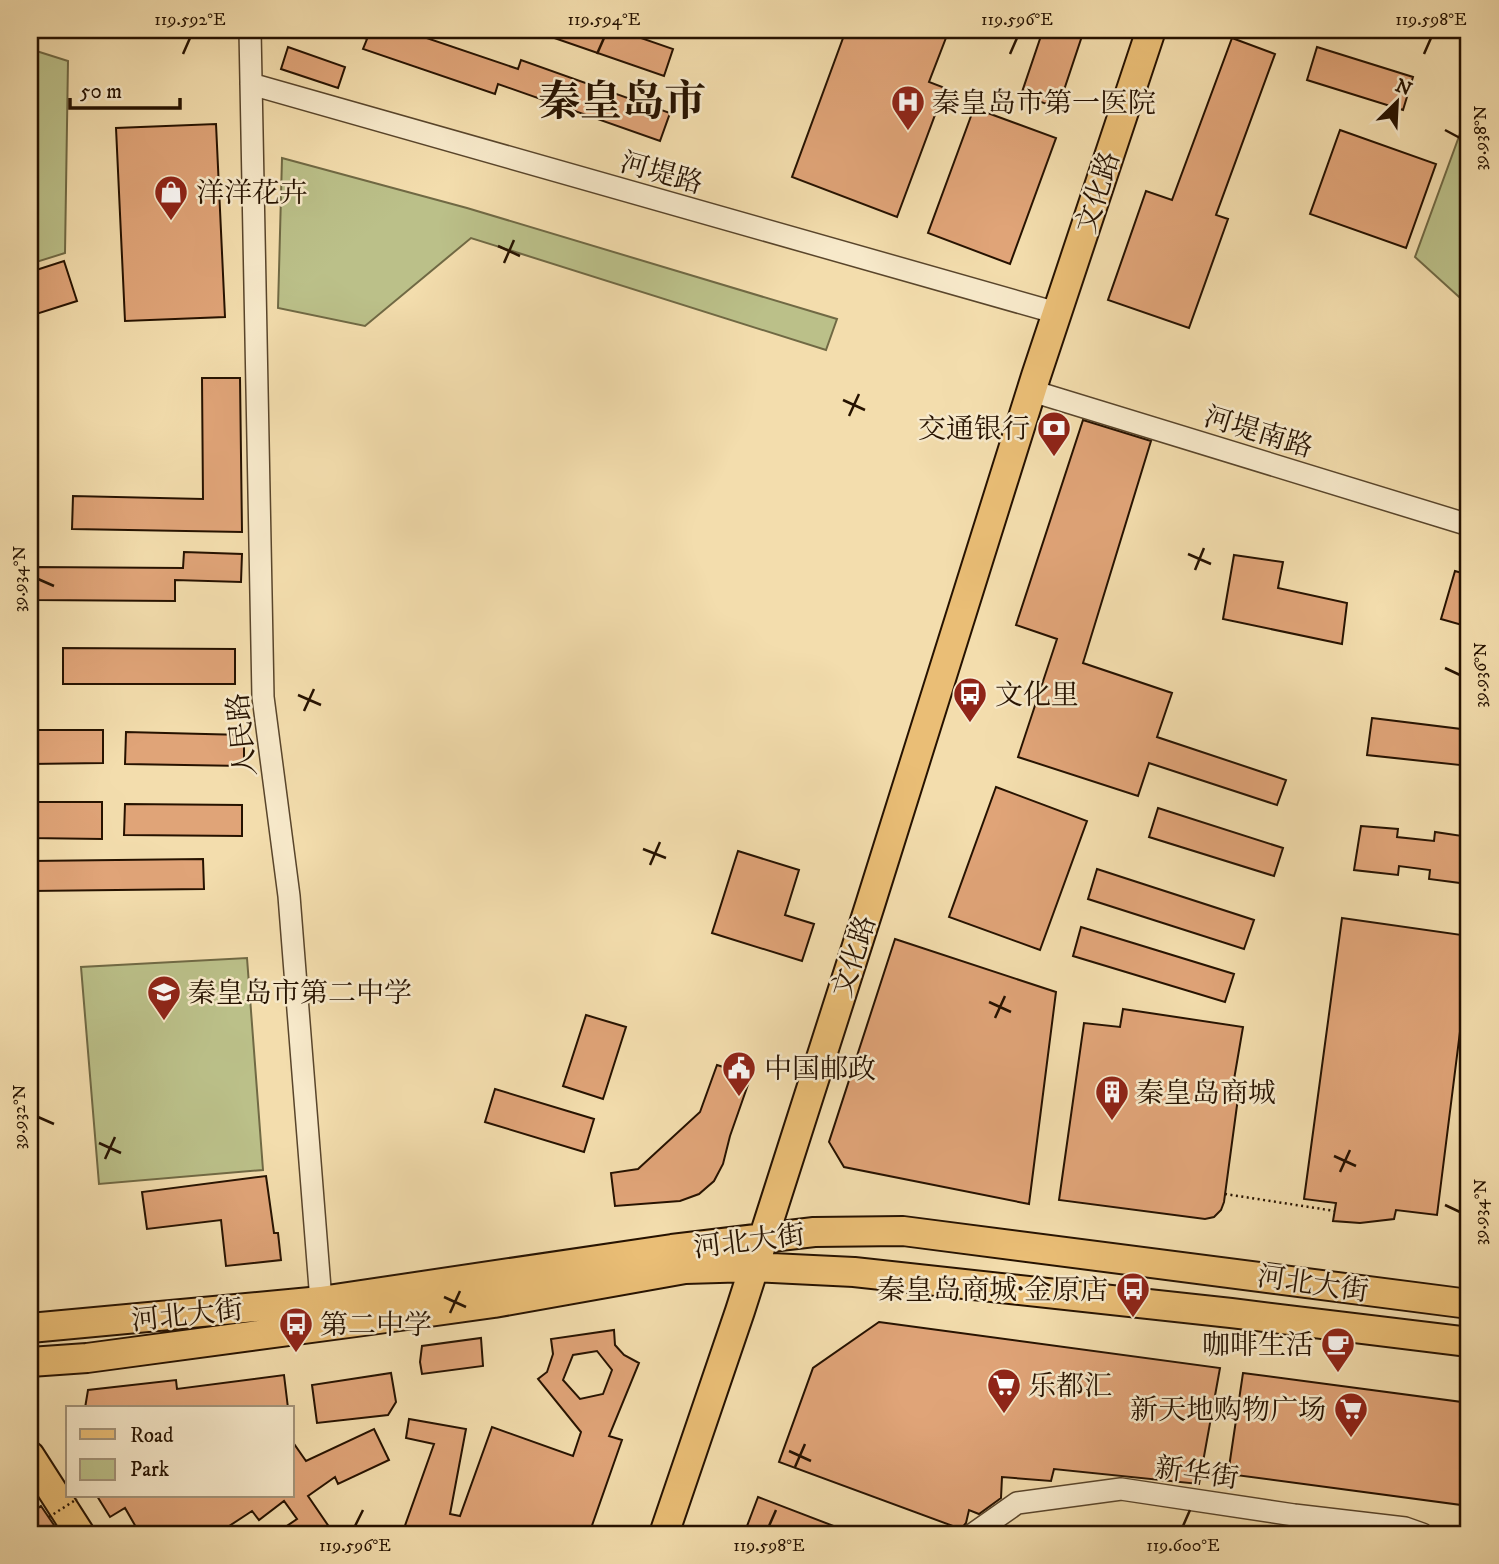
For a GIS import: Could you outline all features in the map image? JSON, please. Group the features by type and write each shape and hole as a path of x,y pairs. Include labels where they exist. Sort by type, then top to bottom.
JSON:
{"main road":[{"name":"文化路","path":"664,1534 753,1267 1034,383 1151,30"},
{"name":"河北大街","path":"30,1328 321,1301 672,1250 814,1233 903,1231 1469,1304"},
{"path":"30,1362 100,1356 494,1303 685,1269 753,1267 867,1273 1469,1342"},
{"path":"30,1456 80,1534"}],"street":[{"path":"250,30 251,84"},
{"name":"人民路","path":"251,84 263,697 289,896 321,1301"},
{"name":"河堤路","path":"251,84 1057,313"},
{"name":"河堤南路","path":"1034,383 1469,525"},
{"name":"新华街","path":"973,1534 1017,1503 1121,1489 1294,1515 1405,1528 1422,1534"}],"path":[{"path":"1225,1194 1335,1211"},
{"path":"49,1517 76,1499"}],"green space":[{"path":"30,49 68,61 65,253 30,264"},
{"path":"1469,109 1469,306 1415,257"},
{"path":"282,158 467,208 837,319 826,350 471,238 365,326 278,308"},
{"path":"247,958 263,1170 99,1184 81,967"}],"building":[{"path":"346,30 403,30 518,69 521,60 670,113 660,141 498,84 495,94 363,49 367,39"},
{"path":"537,30 618,30 673,49 664,76"},
{"path":"846,30 949,30 929,82 945,88 897,217 792,177"},
{"path":"1043,30 1084,30 1058,108 1021,95"},
{"path":"1232,38 1275,54 1216,215 1228,219 1189,328 1108,300 1146,191 1172,200"},
{"path":"288,47 345,67 338,88 281,69"},
{"path":"1317,47 1413,77 1403,110 1307,80"},
{"path":"974,108 1056,138 1010,264 928,233"},
{"name":"洋洋花卉","path":"216,124 225,317 125,321 116,128"},
{"path":"1340,130 1436,164 1406,248 1310,214"},
{"path":"64,261 77,301 30,316 30,272"},
{"path":"202,378 240,378 242,532 72,529 73,496 203,499"},
{"path":"1083,420 1151,441 1083,663 1172,693 1157,737 1286,780 1277,805 1149,763 1138,796 1018,757 1057,639 1016,625"},
{"path":"184,552 242,554 241,582 175,580 175,601 33,600 33,567 183,568"},
{"path":"1234,555 1283,562 1278,588 1347,603 1342,644 1223,619"},
{"path":"1455,571 1469,575 1469,627 1441,619"},
{"path":"63,648 235,649 235,684 63,684"},
{"path":"1372,718 1469,730 1469,766 1367,755"},
{"path":"30,730 103,730 103,763 30,764"},
{"path":"126,732 244,735 244,766 125,764"},
{"path":"996,787 1087,821 1040,950 949,917"},
{"path":"30,802 102,802 102,839 30,838"},
{"path":"125,804 242,805 242,836 124,835"},
{"path":"1158,808 1283,848 1274,876 1149,837"},
{"path":"1361,826 1398,829 1397,837 1434,841 1435,832 1469,837 1468,884 1429,879 1430,870 1399,866 1398,875 1354,870"},
{"path":"738,851 799,870 785,915 814,924 802,961 712,933"},
{"path":"203,859 204,889 30,891 30,861"},
{"path":"1097,869 1254,920 1244,949 1088,899"},
{"path":"1342,918 1469,936 1469,960 1437,1215 1396,1210 1394,1219 1360,1223 1333,1221 1336,1203 1304,1199"},
{"path":"1081,927 1234,974 1225,1002 1073,956"},
{"path":"895,939 1056,992 1029,1204 844,1167 829,1142"},
{"name":"秦皇岛商城","path":"1123,1009 1243,1027 1231,1097 1238,1098 1224,1202 1214,1217 1205,1219 1059,1200 1084,1023 1120,1027"},
{"path":"586,1015 626,1027 603,1099 563,1086"},
{"path":"717,1065 751,1076 723,1164 714,1181 699,1194 680,1201 615,1206 611,1173 638,1169 700,1112"},
{"path":"495,1089 594,1119 584,1152 485,1122"},
{"path":"266,1176 274,1233 278,1233 281,1260 226,1266 221,1220 147,1229 142,1192"},
{"name":"乐都汇","path":"879,1322 1220,1368 1199,1484 1054,1469 1051,1481 1002,1477 1001,1498 979,1514 969,1510 966,1523 961,1529 779,1462 813,1368"},
{"path":"614,1330 615,1345 624,1355 639,1363 609,1436 622,1440 589,1534 402,1534 434,1444 406,1438 409,1419 466,1429 450,1514 460,1516 492,1427 573,1456 581,1432 538,1379 547,1372 553,1354 551,1339","holes":["597,1351 612,1370 603,1394 580,1399 563,1380 573,1355"]},
{"path":"481,1338 483,1366 422,1374 422,1346"},
{"path":"391,1373 396,1402 388,1415 317,1423 312,1385"},
{"name":"新天地购物广场","path":"1243,1373 1469,1403 1469,1506 1228,1474"},
{"path":"284,1375 288,1406 85,1406 88,1390 176,1380 177,1389"},
{"path":"374,1429 389,1460 338,1484 335,1477 308,1496 334,1534 275,1534 297,1519 284,1501 259,1520 252,1511 217,1534 140,1534 125,1508 110,1517 98,1498 294,1498 294,1444 306,1461"},
{"path":"758,1497 852,1533 852,1534 744,1534"},
{"path":"41,1506 60,1534 30,1534 30,1514"}],"place":[{"name":"秦皇岛市第一医院","path":"908,132"},
{"name":"洋洋花卉","path":"171,222"},
{"name":"交通银行","path":"1054,458"},
{"name":"文化里","path":"970,724"},
{"name":"秦皇岛市第二中学","path":"164,1022"},
{"name":"中国邮政","path":"739,1098"},
{"name":"秦皇岛商城","path":"1112,1122"},
{"name":"秦皇岛商城·金原店","path":"1133,1319"},
{"name":"第二中学","path":"296,1354"},
{"name":"咖啡生活","path":"1338,1374"},
{"name":"乐都汇","path":"1004,1415"},
{"name":"新天地购物广场","path":"1351,1439"}],"district":[{"name":"秦皇岛市","path":"622,100"}]}
